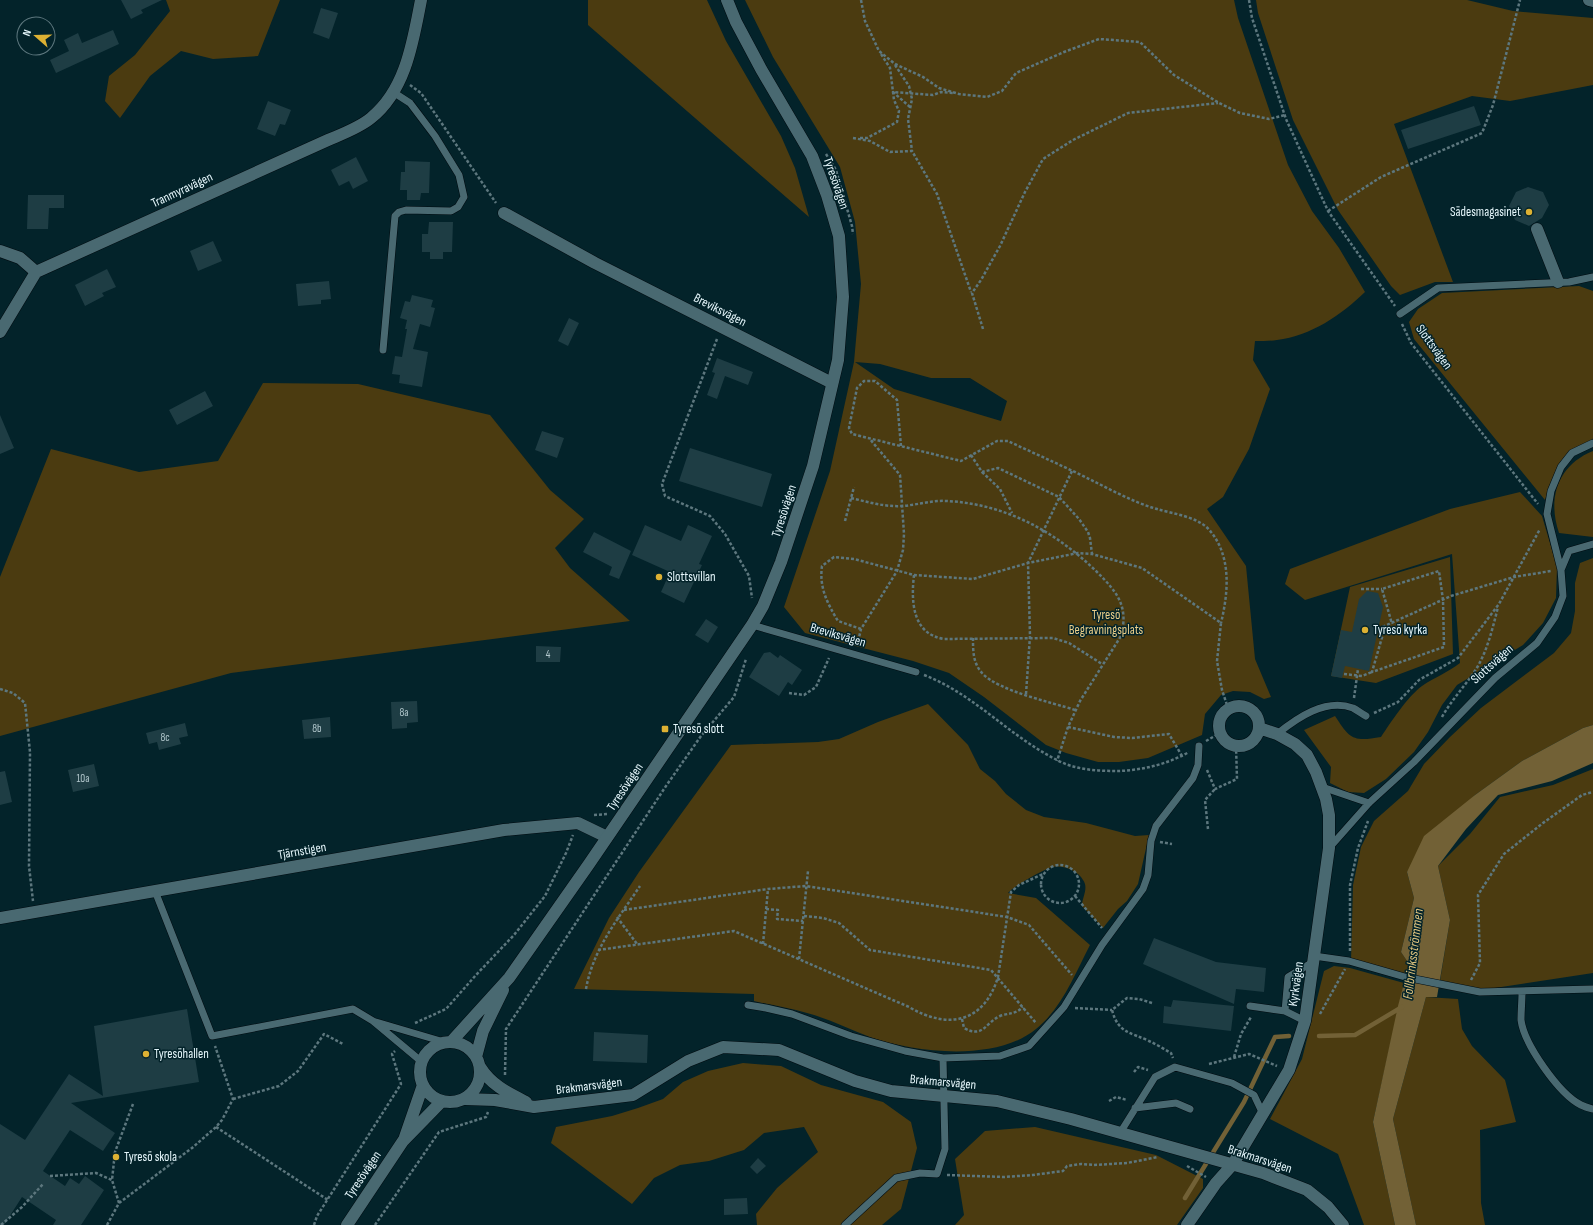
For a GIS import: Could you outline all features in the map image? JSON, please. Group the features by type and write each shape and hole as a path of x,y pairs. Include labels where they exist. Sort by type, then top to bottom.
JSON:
{"street":[{"name":"Tranmyravägen","path":"36,272 361,125 371,119 388,102 400,79 412,44 421,0"},
{"name":"Tyresövägen","path":"465,1098 477,1087 479,1080 478,1062 483,1031 509,978 752,625 763,606 781,562 813,466 838,360 843,297 839,236 827,195 812,156 761,69 736,22 727,0"},
{"path":"1589,0 1593,1"},
{"name":"Breviksvägen","path":"504,213 594,264 832,383"},
{"path":"1537,229 1558,282"},
{"path":"0,251 20,258 36,272 0,332"},
{"path":"1239,705 1250,709 1257,716 1259,728 1253,740 1244,746 1236,746 1225,741 1220,733 1218,723 1221,716 1228,708 1239,705"},
{"name":"Kyrkvägen","path":"1187,1225 1216,1183 1233,1164 1289,1070 1311,1020 1314,959 1329,848 1329,815 1322,787 1307,755 1294,744 1277,734 1259,728"},
{"path":"578,823 607,837"},
{"name":"Tjärnstigen","path":"0,918 504,830 578,823"},
{"name":"Tyresövägen","path":"403,1141 423,1085 420,1070 422,1062 432,1047 447,1042 509,978"},
{"path":"447,1042 468,1047 487,1078 534,1107"},
{"name":"Brakmarsvägen","path":"465,1098 495,1100 534,1107 633,1095 688,1061 723,1047 779,1050 855,1081 891,1091 996,1101 1071,1119 1264,1173 1308,1190 1328,1207 1343,1225"},
{"path":"423,1085 433,1097 442,1101 451,1102 465,1098"},
{"name":"Tyresövägen","path":"347,1225 403,1141 442,1101"}],"lane":[{"path":"383,350 396,216 399,212 406,210 450,211 458,207 464,197 459,175 435,136 410,103 393,92"},
{"path":"1400,314 1438,288 1558,282 1593,277"},
{"name":"Slottsvägen","path":"1329,848 1369,803 1414,762 1495,678 1537,643 1555,617 1563,596 1561,570 1546,514 1551,491 1561,467 1572,453 1593,442"},
{"path":"1561,570 1569,551 1593,544"},
{"name":"Breviksvägen","path":"752,625 916,672"},
{"path":"1277,734 1289,724 1320,707 1334,705 1353,708 1366,716"},
{"path":"748,1005 792,1014 851,1036 904,1051 943,1058 1005,1054 1029,1046 1044,1032 1064,1007 1108,936 1143,889 1148,875 1151,840 1156,826 1193,778 1198,765 1198,746"},
{"path":"1322,787 1369,803"},
{"path":"155,891 212,1036 353,1009 373,1021 422,1062"},
{"path":"1285,1011 1288,977 1314,959 1349,961 1405,977 1480,992 1593,989"},
{"path":"1522,992 1522,1020 1526,1038 1541,1064 1564,1090 1580,1104 1593,1109"},
{"path":"1250,1006 1285,1011 1311,1020"},
{"path":"373,1021 447,1042"},
{"path":"845,1225 896,1178 920,1173 938,1174 945,1149 943,1058"},
{"path":"1120,1133 1155,1076 1175,1067 1232,1083 1254,1095 1263,1114"},
{"path":"1135,1108 1176,1103 1190,1109"}],"path":[{"path":"861,0 865,21 879,51 890,68 893,92 899,111 898,122 866,138 853,138 870,141 890,152 912,151"},
{"name":"Slottsvägen","path":"1249,0 1252,18 1285,115 1328,211 1400,314 1402,326 1411,343 1546,514"},
{"path":"1328,211 1381,177 1482,133 1493,105 1520,0"},
{"path":"893,92 910,92 933,95 941,92 987,97 1002,91 1016,73 1064,52 1099,39 1104,39 1140,42 1174,75 1219,103 1240,113 1269,118 1285,115"},
{"path":"879,51 895,64 923,77 939,88 959,94"},
{"path":"895,64 909,86 912,99 908,119 912,151 937,194 983,329"},
{"path":"400,79 421,93 504,213"},
{"path":"893,92 910,107"},
{"path":"972,293 1000,246 1025,192 1043,159 1073,140 1128,113 1219,103"},
{"path":"824,150 836,170 852,226 853,242"},
{"path":"722,327 662,484 665,496 710,516 725,534 749,576 753,602 757,597"},
{"path":"901,446 897,400 875,381 864,381 858,388 849,428 852,434 961,461 997,441 1008,440 1114,492 1153,508 1200,523 1212,532 1224,562 1227,580 1227,599 1221,623 1217,661 1222,690 1228,708"},
{"path":"854,654 861,629 897,571 903,550 904,534 900,475 868,438"},
{"path":"971,455 982,472 1000,489 1012,514"},
{"path":"982,472 998,468 1059,497 1079,519 1088,532 1092,554"},
{"path":"1026,694 1030,636 1028,563 1072,471"},
{"path":"845,521 854,487"},
{"path":"851,498 879,505 902,506 946,500 983,506 1012,514 1043,529 1078,553 1113,588 1120,598 1124,625 1121,636 1102,664 1075,710 1068,727 1058,761"},
{"path":"1366,716 1398,702 1419,680 1458,658 1499,604 1546,514"},
{"path":"861,629 838,621 825,599 821,575 822,566 834,557 854,559 914,576 973,579 1028,563 1078,553 1092,554 1142,568 1221,623"},
{"path":"1378,629 1443,600 1514,577 1561,570"},
{"path":"1344,674 1362,676 1444,648 1443,600 1439,571 1382,589 1361,589"},
{"path":"914,576 912,591 914,611 920,626 934,637 973,638 1030,636 1053,638 1069,643 1102,664"},
{"path":"1382,589 1392,624"},
{"path":"1441,719 1451,700 1477,667 1488,644 1499,604"},
{"path":"1372,672 1385,627"},
{"path":"973,638 973,652 976,663 982,673 991,681 1008,689 1075,710"},
{"path":"789,693 804,695 816,687 826,668 833,648"},
{"path":"501,1088 505,1081 506,1029 666,786 701,736 734,697 748,655"},
{"path":"1353,708 1358,669"},
{"path":"916,672 944,682 1012,732 1058,761 1095,771 1135,770 1182,756 1220,733"},
{"path":"0,689 13,693 26,703 30,752 29,866 34,911"},
{"path":"1068,727 1114,737 1132,738 1169,734 1182,756"},
{"path":"1208,829 1206,800 1216,789 1237,779 1236,746"},
{"path":"1198,765 1206,768 1216,789"},
{"path":"1456,987 1469,983 1480,964 1478,895 1504,854 1582,795 1593,792"},
{"path":"409,1031 416,1022 446,1009 514,935 545,896 566,853 578,823 585,814 597,816 611,813"},
{"path":"1311,1020 1349,961 1350,885 1358,848 1370,818"},
{"path":"598,950 734,931 909,1007 924,1016 954,1021 971,1015 985,1003 994,990 998,977 1011,892 1019,885 1043,874 1052,866 1065,865 1075,872 1079,884 1075,896 1064,903 1052,902 1042,893 1040,880 1043,874"},
{"path":"799,959 808,872"},
{"path":"586,989 590,970 598,950 617,918 640,886"},
{"path":"624,910 768,889 807,886 1007,917 1029,925 1079,983"},
{"path":"763,944 768,889"},
{"path":"1075,896 1108,936"},
{"path":"766,909 778,910 777,919 803,921"},
{"path":"804,916 823,918 839,923 870,950 991,970 1044,1032"},
{"path":"617,918 637,944"},
{"path":"1064,1007 1112,1010 1127,998 1139,999 1152,1004"},
{"path":"962,1018 964,1028 969,1031 977,1032 983,1030 996,1018 1019,1011 1023,1007"},
{"path":"1112,1010 1115,1022 1129,1035 1148,1040 1171,1053 1175,1067"},
{"path":"1234,1056 1241,1034 1252,1014"},
{"path":"233,1099 279,1086 298,1071 324,1034 343,1044"},
{"path":"107,1225 119,1203 192,1148 222,1120 233,1099 212,1036"},
{"path":"314,1225 328,1200 401,1084 392,1054 400,1043"},
{"path":"1209,1064 1234,1056 1249,1054 1268,1063"},
{"path":"1134,1072 1138,1067 1148,1070"},
{"path":"1109,1101 1116,1097 1127,1100"},
{"path":"375,1225 439,1132 486,1117 495,1100"},
{"path":"119,1203 112,1180 115,1152 133,1104"},
{"path":"216,1127 328,1200"},
{"path":"938,1174 1004,1177 1033,1175 1063,1171 1067,1166 1081,1164 1094,1165 1127,1163 1164,1157"},
{"path":"1186,1165 1204,1176"},
{"path":"50,1176 96,1173 112,1180"},
{"path":"1,1225 22,1207 43,1184"}],"green space":[{"path":"166,0 280,0 258,56 213,59 181,51 150,76 120,118 105,101 109,76 135,55 170,11"},
{"path":"588,0 707,0 726,41 781,136 795,168 809,217 588,25"},
{"name":"Tyresö Begravningsplats","path":"745,0 1234,0 1238,18 1288,165 1312,211 1339,248 1365,292 1336,316 1302,334 1290,338 1255,341 1253,360 1270,389 1249,449 1223,497 1207,509 1246,566 1255,659 1271,697 1264,699 1250,692 1233,691 1221,695 1205,714 1202,735 1148,758 1119,762 1098,762 1066,753 1046,745 984,697 949,673 913,661 805,633 784,607 830,471 854,362 861,284 855,222 840,167 773,57","holes":["855,362 880,364 931,378 970,378 1007,401 1001,421 894,389"]},
{"path":"1256,0 1467,0 1513,11 1593,18 1593,85 1510,101 1472,96 1394,124 1453,282 1435,282 1400,295 1391,286 1338,210 1293,120 1258,13"},
{"path":"1579,286 1593,291 1593,440 1570,452 1548,491 1545,500 1414,339 1409,322 1418,309 1442,293"},
{"path":"263,383 358,384 490,415 550,490 584,519 555,548 570,568 630,621 231,673 0,736 0,577 51,449 139,472 218,461"},
{"path":"1593,451 1593,537 1559,533 1554,507 1558,484 1571,465 1581,457"},
{"path":"1520,492 1542,516 1557,567 1556,598 1543,623 1523,645 1457,685 1442,705 1428,732 1414,752 1386,779 1364,793 1348,792 1330,783 1331,767 1304,730 1335,716 1345,730 1353,737 1364,739 1381,737 1400,710 1417,690 1460,663 1452,554 1305,600 1285,584 1290,569 1450,509"},
{"path":"1450,557 1453,654 1376,683 1331,676 1350,587"},
{"path":"1593,558 1593,725 1583,728 1522,761 1475,795 1407,872 1414,898 1401,952 1409,964 1405,977 1351,961 1353,885 1361,847 1374,821 1408,791 1424,764 1450,737 1481,708 1554,653 1571,633 1575,611 1575,583 1580,563"},
{"path":"928,704 968,745 980,769 995,781 1006,794 1026,810 1044,817 1086,823 1135,836 1149,835 1138,884 1127,901 1118,909 1103,928 1082,906 1085,883 1078,874 1070,869 1062,867 1049,868 1036,874 1008,893 1036,898 1090,945 1061,1001 1045,1021 1036,1029 1019,1039 1000,1046 978,1050 932,1050 889,1043 815,1015 754,1001 754,994 574,989 609,918 639,872 731,745 818,742 839,739 878,722"},
{"path":"1593,769 1593,973 1475,991 1440,981 1450,920 1438,866 1470,834 1500,797 1553,785"},
{"path":"1334,966 1350,968 1404,983 1373,1122 1395,1225 1364,1225 1338,1154 1270,1119 1302,1059 1324,971"},
{"path":"1426,997 1458,999 1462,1029 1472,1046 1505,1080 1516,1122 1480,1130 1481,1203 1485,1225 1416,1225 1393,1119"},
{"path":"743,1063 781,1066 821,1085 883,1102 911,1122 917,1148 901,1209 882,1225 757,1225 756,1214 777,1188 818,1152 804,1127 764,1133 744,1150 709,1161 680,1165 654,1178 632,1204 551,1143 556,1127 612,1116 638,1108 663,1099 683,1082 708,1071"},
{"path":"1035,1127 1156,1155 1203,1179 1203,1188 1177,1225 955,1225 964,1215 955,1159 985,1131"}],"water":[{"name":"Follbrinksströmmen","path":"1593,725 1593,763 1552,781 1498,795 1466,829 1438,866 1450,920 1437,997 1426,997 1393,1119 1416,1225 1395,1225 1373,1122 1398,1006 1409,964 1401,952 1414,898 1407,872 1424,836 1475,795 1522,761 1583,728"}],"building":[{"path":"121,0 162,0 141,10 143,13 131,19"},
{"path":"321,8 338,13 329,39 313,33"},
{"path":"113,30 119,44 56,73 50,60 69,51 64,40 78,33 82,43"},
{"path":"268,101 291,110 285,125 280,124 275,136 257,129"},
{"path":"1474,106 1481,125 1408,149 1401,130"},
{"path":"356,157 368,181 353,189 349,181 339,186 331,170"},
{"path":"405,161 430,162 429,193 421,193 420,200 407,200 407,190 400,190 401,172 405,172"},
{"name":"Sädesmagasinet","path":"1528,187 1543,192 1549,205 1542,218 1529,226 1515,220 1509,206 1516,192"},
{"path":"28,195 64,195 64,208 49,208 48,229 27,229"},
{"path":"429,222 453,222 452,252 443,252 443,259 430,259 430,252 422,252 422,234 428,234"},
{"path":"213,241 222,261 198,271 190,251"},
{"path":"107,269 116,287 102,293 104,296 85,306 75,285"},
{"path":"329,281 331,299 321,300 321,304 298,306 296,284"},
{"path":"412,295 433,300 431,307 435,308 430,327 420,324 413,349 428,352 422,387 399,383 400,375 392,374 395,356 402,357 407,329 405,329 407,320 400,318 405,301 410,302"},
{"path":"569,318 579,323 568,346 558,341"},
{"path":"717,358 753,372 748,385 725,376 717,399 707,395 715,373 712,372"},
{"path":"205,391 213,406 177,425 169,410"},
{"path":"0,415 14,448 0,454"},
{"path":"542,431 564,438 557,458 535,450"},
{"path":"690,448 772,474 762,507 679,481"},
{"path":"645,525 681,541 688,525 712,536 699,564 702,565 684,603 661,592 670,572 632,555"},
{"path":"594,532 631,551 619,579 609,575 612,567 583,552"},
{"name":"Tyresö kyrka","path":"1367,591 1378,593 1383,607 1369,671 1345,666 1342,678 1331,676 1341,630 1352,632 1359,599"},
{"path":"706,619 718,627 708,643 695,635"},
{"path":"536,646 561,647 560,662 536,662"},
{"path":"770,652 778,658 780,655 802,670 792,685 788,682 779,696 749,677 764,653"},
{"path":"417,701 418,722 407,723 407,728 392,729 391,702"},
{"path":"330,717 331,737 304,739 302,720"},
{"path":"185,723 188,736 179,738 181,744 159,750 157,742 149,744 146,733"},
{"path":"94,764 99,786 73,792 68,770"},
{"path":"5,771 12,802 0,805 0,772"},
{"path":"1154,938 1216,962 1266,968 1264,992 1236,989 1234,1004 1143,964"},
{"path":"1173,1000 1234,1006 1231,1031 1163,1023 1164,1006 1171,1007"},
{"path":"187,1009 199,1082 71,1103 115,1133 103,1151 70,1130 43,1171 65,1186 70,1178 79,1184 85,1176 104,1190 81,1225 53,1225 56,1220 22,1197 4,1225 0,1225 0,1124 25,1140 69,1074 103,1096 94,1026"},
{"path":"594,1032 648,1035 647,1063 593,1061"},
{"path":"758,1158 766,1166 757,1174 750,1167"},
{"path":"747,1198 748,1214 724,1215 724,1199"}],"waterway":[{"path":"1319,1036 1355,1035 1402,1007"},
{"path":"1185,1198 1244,1102 1275,1037 1289,1036"}],"place":[{"name":"Sädesmagasinet","path":"1529,212"},
{"name":"Slottsvillan","path":"659,577"},
{"name":"Tyresö kyrka","path":"1365,630"},
{"name":"Tyresö slott","path":"665,729"},
{"name":"Tyresöhallen","path":"146,1054"},
{"name":"Tyresö skola","path":"116,1157"}]}
